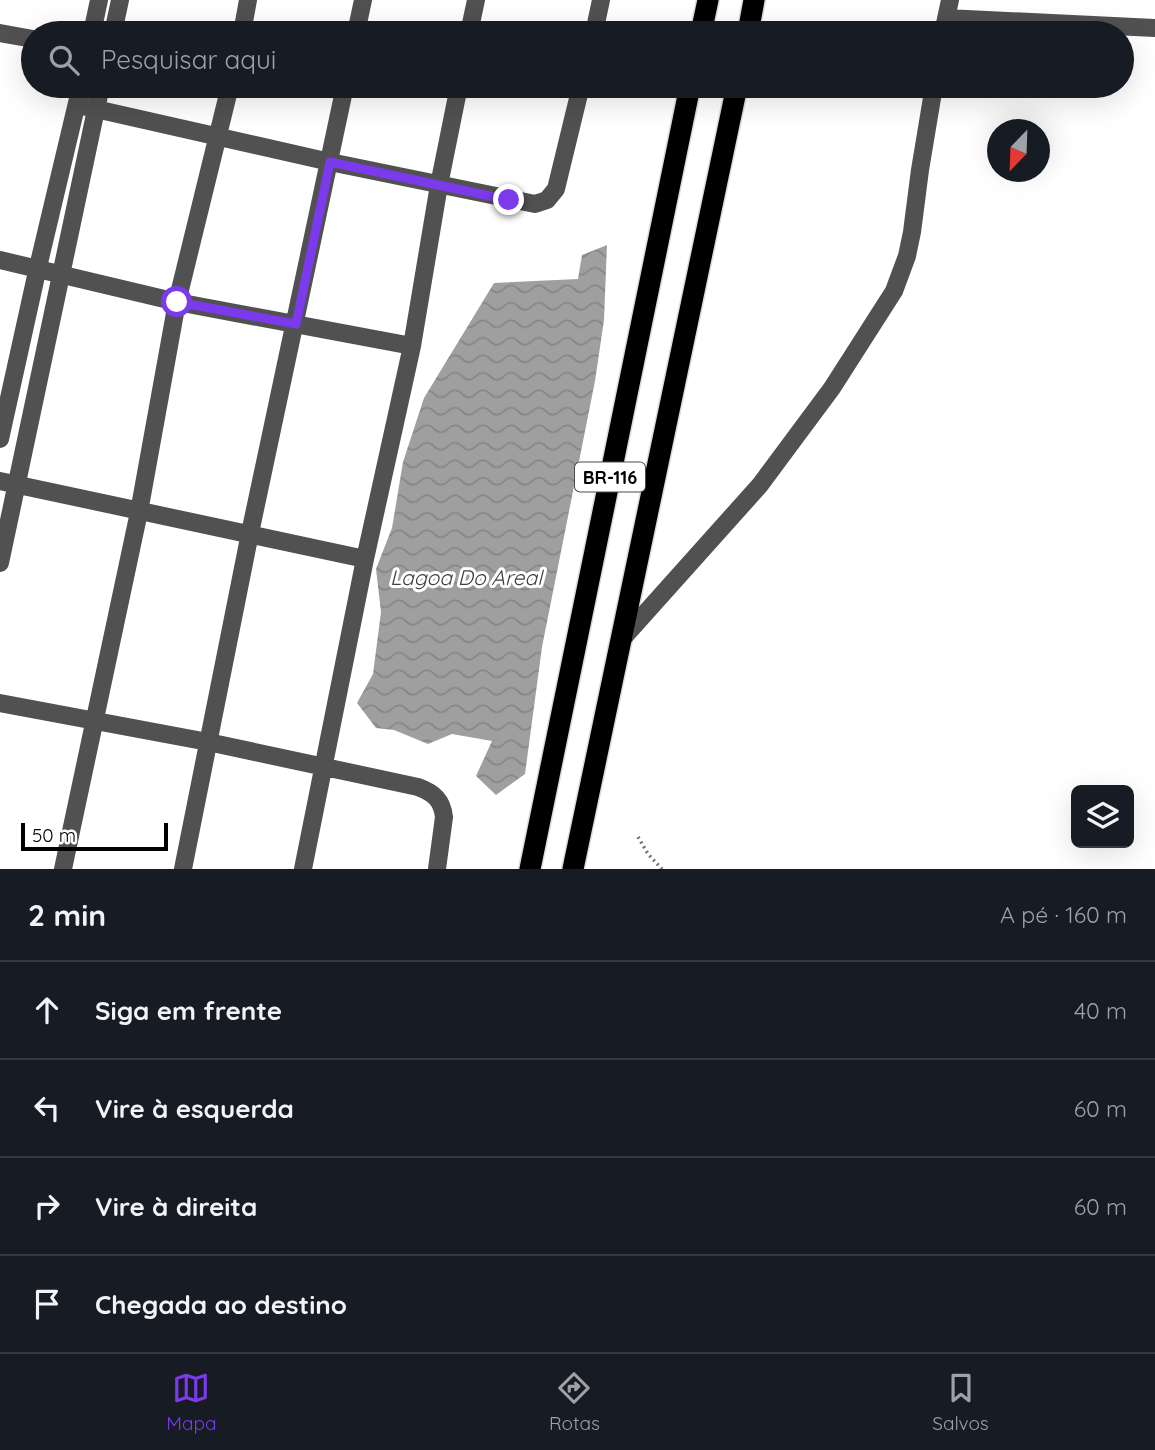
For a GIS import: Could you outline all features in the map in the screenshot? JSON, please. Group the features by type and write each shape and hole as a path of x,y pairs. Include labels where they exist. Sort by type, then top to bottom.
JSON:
{"highway":[{"path":"704,21 708,0"},
{"path":"750,21 754,0"},
{"name":"BR-116","path":"530,869 688,98"},
{"path":"573,869 735,98"}],"street":[{"path":"95,21 99,0"},
{"path":"116,21 120,0"},
{"path":"244,21 248,0"},
{"path":"359,21 363,0"},
{"path":"472,21 476,0"},
{"path":"597,21 601,0"},
{"path":"947,17 1023,21"},
{"path":"1134,27 1155,28"},
{"path":"0,33 21,37"},
{"path":"0,439 79,98"},
{"path":"0,563 8,482 61,273 98,98"},
{"path":"63,869 139,512 177,302 227,98"},
{"path":"183,869 250,533 343,98"},
{"path":"303,869 365,559 412,346 457,98"},
{"path":"78,105 330,162 535,204 547,200 556,189 578,98"},
{"path":"623,638 768,474 832,388 894,291 907,256 912,232 932,98"},
{"path":"0,260 177,302 412,346"},
{"path":"8,482 365,559"},
{"path":"0,703 208,742 418,787 434,795 443,809 437,869"}],"path":[{"path":"638,837 648,854 662,869"}],"water":[{"name":"Lagoa Do Areal","path":"607,245 604,320 595,381 542,647 525,774 496,795 476,776 492,741 452,734 428,744 394,730 376,728 357,703 373,674 381,612 376,569 392,528 403,462 424,398 494,283 578,279 582,255"}],"route":[{"path":"177,302 296,324 330,162 509,200"}]}
